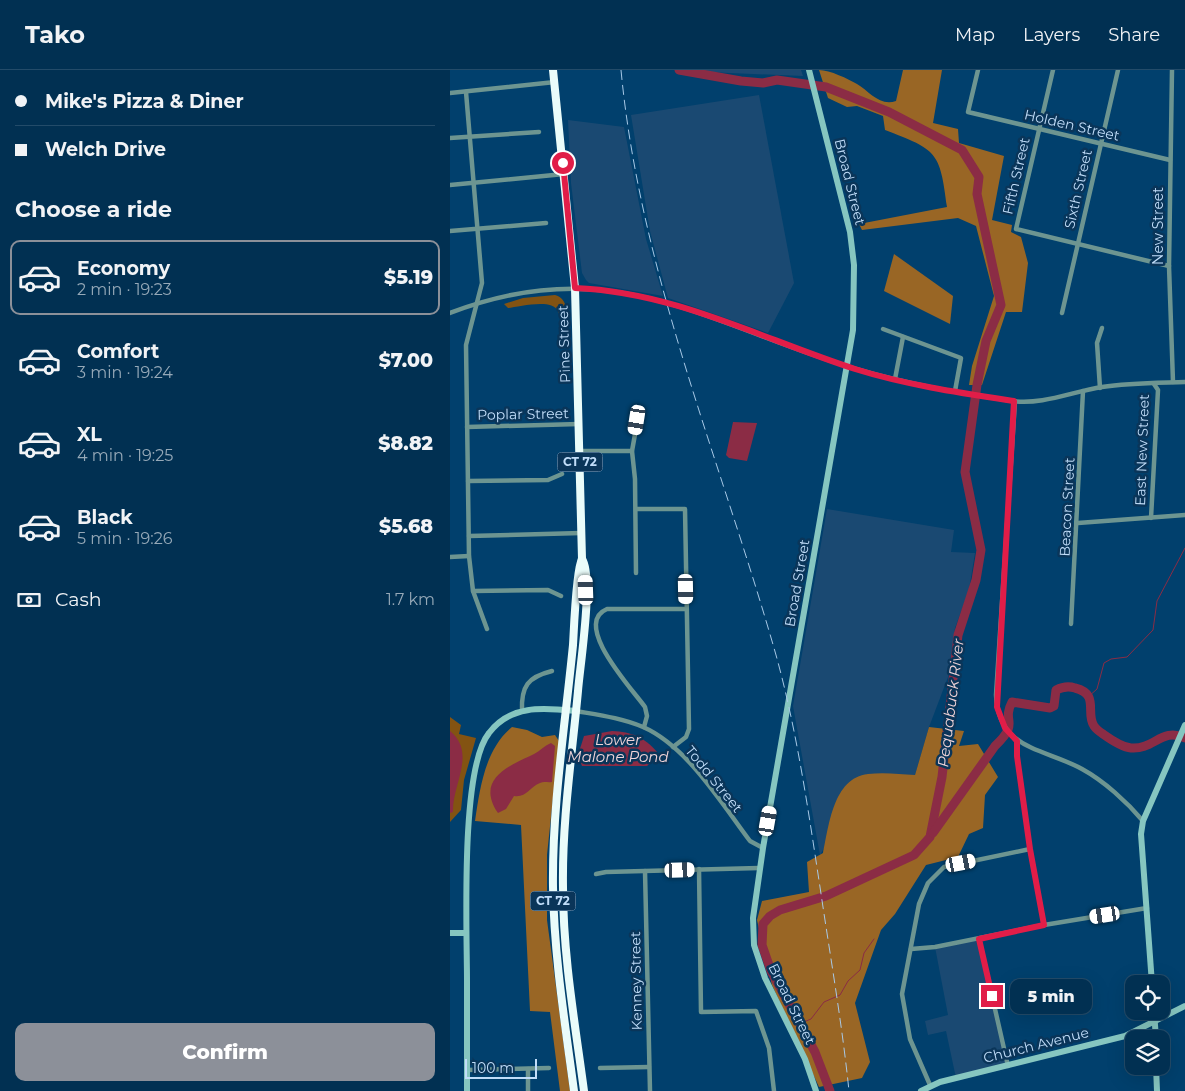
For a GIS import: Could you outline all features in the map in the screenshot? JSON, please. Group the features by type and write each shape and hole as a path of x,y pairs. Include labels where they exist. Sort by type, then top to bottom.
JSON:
{"highway":[{"name":"Pine Street","path":"553,70 575,288 582,559 586,565 586,590 576,711"},
{"name":"Pine Street","path":"566,710 578,565 582,559"},
{"name":"CT 72","path":"566,710 555,831 553,904 559,975 574,1091"},
{"name":"CT 72","path":"576,711 565,824 563,894 564,938 584,1091"}],"main road":[{"name":"Broad Street","path":"810,73 846,213 854,264 853,330 759,868 754,918 754,944 758,963 805,1059 816,1091"},
{"path":"467,1091 466,933 468,837 471,792 478,756 488,733 504,719 530,709 576,711"},
{"path":"1151,975 1142,842 1143,822 1185,725"},
{"path":"450,933 466,933"},
{"name":"Church Avenue","path":"922,1091 930,1085 1125,1036 1185,1006"},
{"path":"1155,1021 1156,1030"},
{"path":"1156,1075 1157,1091"}],"street":[{"name":"Holden Street","path":"978,70 968,112 1170,160"},
{"name":"Fifth Street","path":"1053,70 1016,229 1077,243"},
{"name":"Sixth Street","path":"1062,313 1118,70"},
{"name":"New Street","path":"1172,70 1169,266 1174,382"},
{"path":"450,94 555,82"},
{"path":"466,92 482,283 466,345 469,556 472,590 487,629"},
{"path":"450,138 539,132"},
{"path":"450,185 564,174"},
{"path":"450,231 546,223"},
{"path":"1077,243 1169,266"},
{"path":"450,313 478,302 539,289 575,288 623,292 696,310 847,366 895,379 1014,401 1038,402 1100,388 1185,382"},
{"path":"1100,388 1097,343 1102,328"},
{"path":"883,329 961,358 955,391"},
{"path":"895,379 903,337"},
{"name":"East New Street","path":"1151,518 1158,390 1154,384"},
{"name":"Beacon Street","path":"1071,624 1084,391"},
{"path":"1014,401 996,695 997,707 1005,728 1017,741 1082,769 1118,797 1143,822"},
{"path":"636,573 636,509 632,451 639,412"},
{"name":"Poplar Street","path":"467,427 579,424"},
{"path":"580,451 632,451"},
{"path":"468,481 548,480 562,474"},
{"path":"636,509 685,509 689,729 686,738 673,747"},
{"path":"1078,523 1185,515"},
{"path":"469,536 581,533"},
{"path":"450,557 469,556"},
{"path":"472,590 548,590 562,596"},
{"path":"644,727 647,716 645,707 607,656 599,642 596,627 597,617 600,612 607,609 686,609"},
{"path":"522,711 521,694 526,686 538,674 552,671"},
{"name":"Todd Street","path":"576,711 611,716 644,727 673,747 696,772 750,841 763,848"},
{"path":"1017,741 1017,756 1030,849 1044,925"},
{"path":"930,1085 911,1044 902,999 919,904 928,883 944,867 1030,849"},
{"path":"596,874 606,872 759,868"},
{"path":"698,869 701,1012 756,1012 769,1048 774,1091"},
{"name":"Kenney Street","path":"645,871 650,1091"},
{"path":"911,949 979,939 1044,925 1146,908"},
{"path":"979,939 1008,1066"},
{"path":"600,1068 649,1066"},
{"path":"467,1070 549,1068"},
{"path":"528,1069 528,1091"}],"shaded area":[{"path":"699,70 801,70 803,76 707,72"},
{"path":"819,70 844,77 880,100 890,102 896,101 903,70 942,70 933,123 958,129 959,143 1004,156 992,220 1012,225 1011,232 1021,237 1028,263 1022,312 1006,312 982,385 969,385 972,366 994,296 976,226 958,218 862,230 859,224 947,207 942,174 938,163 926,148 885,130 883,116 857,106 847,107 828,98"},
{"path":"759,95 794,283 768,333 668,298 650,231 631,115"},
{"path":"568,120 624,127 646,239 663,296 589,283 582,273 571,183"},
{"path":"894,254 953,296 950,324 884,291"},
{"path":"555,295 564,301 566,306 568,336 566,337 562,335 560,316 555,307 542,304 508,308 504,304 523,298"},
{"path":"827,509 954,530 951,552 975,553 969,590 955,628 948,677 929,727 915,775 867,774 820,855 793,706"},
{"path":"450,717 461,725 459,734 476,738 464,780 461,810 450,822"},
{"path":"512,727 527,730 542,737 555,735 559,741 547,855 547,920 570,1091 560,1091 550,1012 530,1011 521,825 475,821 485,770 496,746"},
{"path":"929,727 964,731 959,746 978,744 998,777 985,795 983,828 969,834 958,857 926,865 895,914 881,930 855,1003 870,1062 862,1078 819,1087 772,985 757,920 762,901 809,892 807,862 823,853 835,805 847,784 856,777 868,774 915,775"},
{"path":"979,939 1008,1066 956,1078 946,1031 928,1035 925,1021 948,1015 935,947"}],"water":[{"path":"733,422 757,423 747,461 729,458 726,455"},
{"path":"450,731 458,740 462,749 463,759 453,812 450,813"},
{"name":"Lower Malone Pond","path":"612,731 632,734 642,739 657,752 656,758 647,766 582,766 578,755 584,736"},
{"name":"Lower Malone Pond","path":"551,743 555,746 552,782 542,782 525,794 514,796 506,809 498,813 492,801 490,791 498,775"}],"waterway":[{"name":"Pequabuck River","path":"679,70 741,81 763,83 777,80 826,87 889,112 962,150 979,177 977,194 1001,305 986,341 977,385 965,472 981,550 976,580 958,635 942,777 930,837 914,855 826,896 780,910 770,916 763,924 762,945 771,971 815,1052 830,1091"},
{"path":"1088,697 1097,689 1104,663 1111,659 1127,657 1153,630 1157,601 1185,548"},
{"path":"933,833 1007,732 1009,727 1008,714 1012,702 1050,708 1054,706 1056,690 1073,687 1083,691 1090,699 1092,721 1095,727 1120,744 1131,748 1139,748 1170,735 1185,738"},
{"path":"799,1024 811,1019 824,1002 840,995 848,981 860,970 864,953 874,939"}],"railway":[{"path":"621,70 631,145 664,293 685,366 776,655 790,712 811,829 849,1091"}],"route":[{"path":"563,163 575,288 623,292 660,300 696,310 854,369 895,379 1014,401 996,695 999,716 1005,728 1017,741 1017,756 1030,849 1044,925 979,939 992,996"}]}
